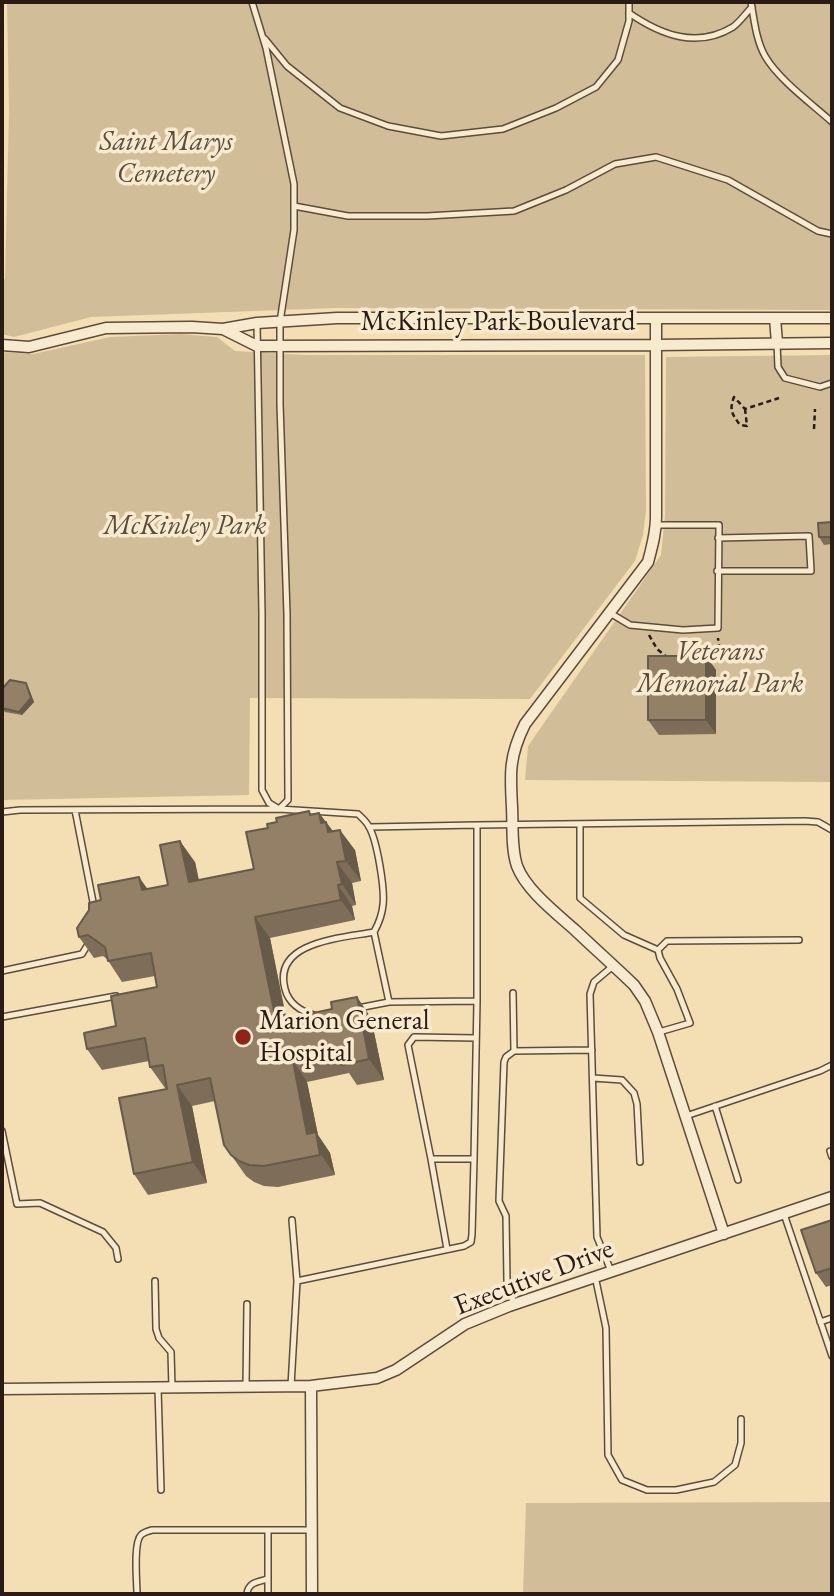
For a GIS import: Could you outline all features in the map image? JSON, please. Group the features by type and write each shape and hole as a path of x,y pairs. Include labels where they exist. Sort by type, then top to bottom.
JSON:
{"street":[{"name":"McKinley Park Boulevard","path":"2,345 29,347 106,328 223,329 257,323 337,318 832,318"},
{"path":"656,318 656,532 648,562 525,724 518,737 510,769 514,854 518,868 544,902 634,985 645,1001 658,1032 724,1234"},
{"path":"775,318 777,343"},
{"name":"McKinley Park Boulevard","path":"223,329 257,346 832,342"},
{"name":"Executive Drive","path":"2,1389 311,1386 377,1378 396,1370 465,1324 514,1304 832,1197"},
{"path":"311,1386 312,1594"}],"lane":[{"path":"252,2 294,184 294,230 280,322 287,614 288,800 279,809"},
{"path":"262,37 287,66 340,107 388,125 441,136 503,129 556,108 596,87 618,60 629,21 629,2"},
{"path":"629,13 649,27 682,38 712,37 735,26 752,4"},
{"path":"752,4 754,24 764,55 780,75 832,122"},
{"path":"294,206 348,216 427,216 514,211 566,190 615,164 656,157 728,180 818,230 832,234"},
{"path":"257,323 262,790 269,803 279,809"},
{"path":"777,343 778,367 785,378 820,387 832,383"},
{"path":"610,613 630,625 644,627 684,630 718,628 719,525 656,525"},
{"path":"717,571 810,571 809,536 718,538"},
{"path":"2,812 279,809 358,814 370,827 376,849 384,901 381,919 374,932 388,1002"},
{"path":"75,810 96,915"},
{"path":"370,827 805,821 818,822 832,830"},
{"path":"580,824 580,898 624,935 658,950"},
{"path":"297,1281 464,1246 471,1242 477,1001 477,825"},
{"path":"374,932 302,948 286,965 284,988 288,998 296,1007 317,1016 388,1002 477,1001"},
{"path":"2,971 82,954 93,936"},
{"path":"658,950 667,941 799,940"},
{"path":"658,950 690,1023 658,1032"},
{"path":"611,1271 597,1237 590,994 594,982 613,966"},
{"path":"513,993 514,1051"},
{"path":"2,1017 118,995"},
{"path":"447,1249 432,1159 408,1045 414,1037 476,1038"},
{"path":"514,1304 507,1281 506,1216 499,1201 503,1062 514,1051 592,1050"},
{"path":"686,1116 832,1065"},
{"path":"593,1078 622,1080 634,1093 640,1162"},
{"path":"715,1106 738,1180"},
{"path":"2,1131 17,1204 40,1203 103,1232 116,1248 118,1259"},
{"path":"432,1159 474,1159"},
{"path":"784,1213 832,1356"},
{"path":"291,1386 297,1281 292,1220"},
{"path":"596,1276 606,1328 607,1455 622,1479 646,1490 676,1490 714,1482 735,1465 741,1443 741,1419"},
{"path":"155,1281 156,1329 159,1338 171,1352 172,1388"},
{"path":"246,1387 247,1304"},
{"path":"820,1322 832,1318"},
{"path":"158,1388 161,1490"},
{"path":"268,1530 268,1594"},
{"path":"137,1594 137,1544 141,1535 146,1532 311,1530"},
{"path":"247,1594 247,1589 252,1584 268,1579"}],"path":[{"path":"734,397 744,409 747,426 740,425 733,416 730,405 734,397"},
{"path":"744,409 779,398"},
{"path":"814,429 815,409"},
{"path":"644,627 657,649 671,660"},
{"path":"695,659 708,658 719,649 718,628"}],"green space":[{"name":"Saint Marys Cemetery","path":"7,2 832,2 832,310 336,308 91,317 14,337 2,334 9,112"},
{"name":"McKinley Park","path":"180,334 217,337 235,351 304,355 645,355 646,510 643,535 635,561 530,699 250,698 249,795 2,800 2,352 33,354 110,337"},
{"name":"Veterans Memorial Park","path":"832,355 832,782 525,780 528,746 661,555 665,516 666,357"},
{"path":"832,1502 832,1594 523,1594 526,1503"}],"building":[{"path":"832,522 832,537 819,537 818,523"},
{"path":"648,656 706,656 706,720 648,720"},
{"path":"10,680 26,683 31,698 19,712 2,708 2,689"},
{"path":"309,811 310,815 319,813 321,823 326,822 328,832 340,830 346,861 337,862 342,884 338,885 341,900 255,917 276,1021 332,1009 331,1002 357,997 369,1059 342,1065 340,1051 293,1061 307,1134 316,1132 320,1155 264,1166 239,1161 224,1145 210,1078 177,1085 193,1162 134,1174 119,1098 167,1089 163,1065 150,1067 145,1038 87,1049 84,1033 116,1026 111,996 157,987 151,953 108,961 105,947 88,935 79,937 77,928 89,910 89,903 101,900 98,885 139,877 142,890 168,885 160,845 180,841 189,882 254,869 246,832 268,828 267,824 277,822 276,818"},
{"path":"832,1220 832,1268 816,1273 801,1230"}],"place":[{"name":"Marion General Hospital","path":"243,1037"}]}
